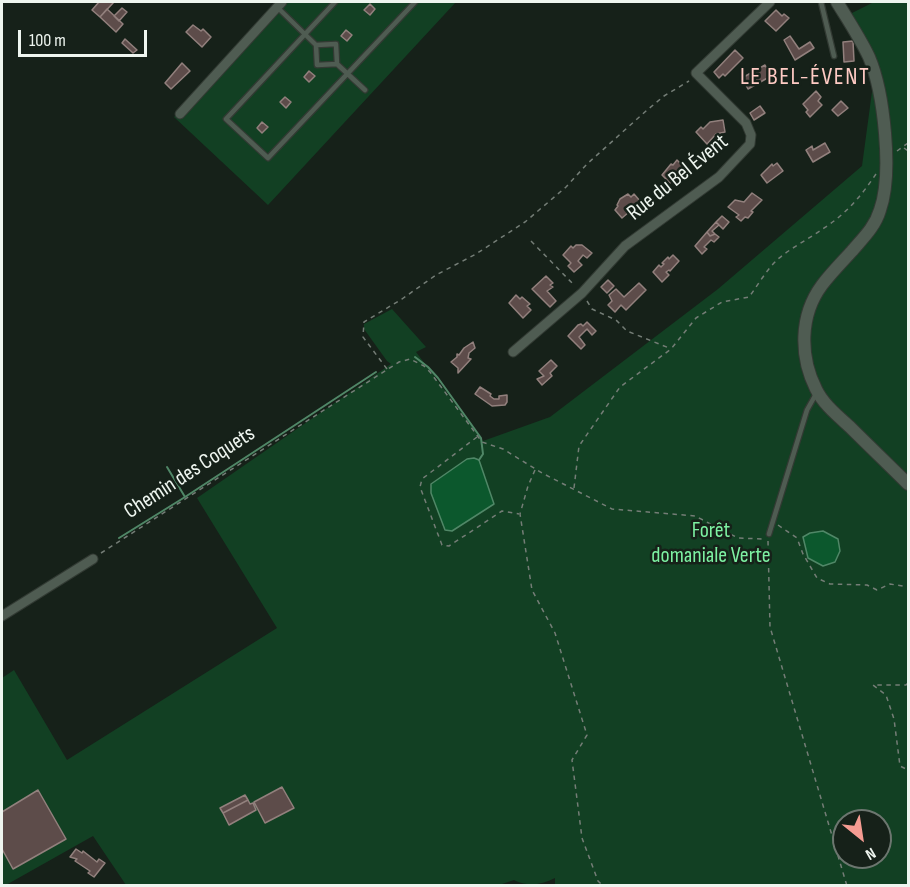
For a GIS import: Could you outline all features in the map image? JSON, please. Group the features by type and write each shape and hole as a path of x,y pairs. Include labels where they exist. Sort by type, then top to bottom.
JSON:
{"main road":[{"path":"837,2 868,56 881,102 886,159 881,208 873,227 821,286 814,298 805,326 804,352 817,392 831,409 909,484"}],"street":[{"path":"696,73 770,2"},
{"path":"180,114 280,4"},
{"name":"Rue du Bel Évent","path":"513,352 582,293 625,246 719,177 750,144 752,135 746,123 696,73"},
{"path":"2,616 93,559"}],"lane":[{"path":"336,2 225,119 268,158 415,2"},
{"path":"821,2 834,56"},
{"path":"280,4 316,45 317,64 337,64 365,90"},
{"path":"316,45 336,44 337,64"},
{"path":"768,537 807,410 817,392"}],"path":[{"path":"387,369 363,337 364,322 436,275 499,241 525,222 566,187 587,164 646,111 664,96 687,84 696,73"},
{"path":"574,489 579,446 620,387 671,349 696,318 722,302 749,297 776,261 799,242 825,228 842,215 866,190 886,159 909,143"},
{"path":"904,147 909,151"},
{"path":"531,242 582,293 592,309 616,320 627,331 671,349"},
{"name":"Chemin des Coquets","path":"93,559 399,362 410,359 427,369 477,437"},
{"path":"520,514 502,511 450,546 442,545 420,488 422,479 477,437 482,442 503,449 535,469 612,509 694,516 738,538 768,537 770,627 847,885"},
{"path":"535,469 520,514 532,590 555,633 587,735 572,760 582,838 598,881 603,885"},
{"path":"772,521 796,538 813,573 822,581 830,584 867,585 877,590 890,584 909,587"},
{"path":"909,683 906,685 873,685 886,695 894,719 900,766 909,770"}],"green space":[{"path":"283,2 456,2 268,205 174,117"},
{"name":"Forêt domaniale Verte","path":"874,2 908,2 908,885 555,886 555,878 534,884 524,884 514,880 496,886 126,885 93,836 2,886 2,678 14,670 67,760 277,628 197,498 391,364 364,329 364,324 392,309 426,347 416,352 483,441 550,417 718,289 862,166 874,77 842,18"}],"shaded area":[{"path":"467,459 479,460 494,504 452,531 445,530 431,493 431,484"},
{"path":"823,531 838,539 840,551 835,562 823,566 808,558 803,537 810,533"}],"building":[{"path":"99,2 114,2 100,17 92,10"},
{"path":"370,4 375,9 370,15 364,10"},
{"path":"122,8 127,12 119,21 114,16"},
{"path":"107,9 123,24 116,32 100,17"},
{"path":"776,10 782,16 784,14 789,18 776,31 765,21"},
{"path":"193,25 201,31 203,29 211,37 202,47 186,32"},
{"path":"346,30 352,35 347,41 341,36"},
{"path":"790,36 799,49 810,42 814,48 795,60 784,40"},
{"path":"125,39 137,50 133,53 122,43"},
{"path":"853,41 854,61 844,62 843,42"},
{"path":"735,50 743,58 725,76 723,74 719,78 714,72"},
{"path":"182,63 190,71 171,89 165,83"},
{"path":"765,65 771,76 748,89 742,78"},
{"path":"309,71 315,76 309,82 304,77"},
{"path":"816,91 821,97 818,101 822,105 810,117 803,104"},
{"path":"285,97 291,102 286,108 280,102"},
{"path":"841,101 848,108 838,116 832,110"},
{"path":"760,106 765,113 754,120 750,113"},
{"path":"723,120 725,132 716,134 707,144 696,132 710,122"},
{"path":"262,122 268,127 262,133 257,128"},
{"path":"825,143 830,152 813,162 806,150 812,146 813,150"},
{"path":"677,160 685,168 678,180 675,178 670,183 662,175"},
{"path":"777,163 783,171 767,183 761,175 772,164 773,166"},
{"path":"752,193 762,200 751,211 753,212 748,218 745,217 741,221 736,217 739,215 728,207 735,200 744,202"},
{"path":"628,194 631,197 634,194 640,201 634,206 630,204 626,208 629,212 622,218 615,210 620,199"},
{"path":"722,216 729,222 723,229 716,222"},
{"path":"716,222 719,225 712,231 715,234 710,236 707,232"},
{"path":"707,232 710,236 715,234 719,237 714,242 711,240 704,247 707,249 702,254 695,246"},
{"path":"576,245 582,245 592,253 587,258 583,255 578,261 582,265 574,272 568,266 571,263 563,255 571,246 573,248"},
{"path":"673,255 679,261 670,271 666,272 669,275 662,282 653,272"},
{"path":"546,276 553,283 550,285 553,287 547,291 556,301 550,307 532,289"},
{"path":"608,280 614,286 607,293 601,287"},
{"path":"639,283 646,290 626,310 621,305 615,312 608,305 612,301 609,295 616,289 624,297"},
{"path":"516,295 530,304 527,306 531,310 523,318 509,303"},
{"path":"587,322 596,331 592,335 587,329 579,337 585,345 581,349 568,336 578,325 583,326"},
{"path":"473,342 475,348 469,353 468,358 471,359 458,373 458,368 451,362 457,354 459,355"},
{"path":"551,360 557,366 550,373 552,376 542,385 537,379 544,376 539,371"},
{"path":"480,387 491,394 490,396 494,399 507,395 507,402 505,405 492,406 475,394"},
{"path":"282,787 294,808 265,823 254,802"},
{"path":"38,790 66,839 13,869 2,849 2,812"},
{"path":"245,795 248,800 223,813 220,808"},
{"path":"248,800 250,804 253,803 256,810 229,825 223,813"},
{"path":"76,849 82,853 83,851 97,862 99,859 105,863 94,877 88,873 90,871 75,861 77,859 70,857"}],"waterway":[{"path":"415,357 438,378 481,438 483,454 479,460"},
{"path":"119,538 376,372"},
{"path":"167,467 185,497"}],"district":[{"name":"LE BEL-ÉVENT","path":"805,78"}]}
